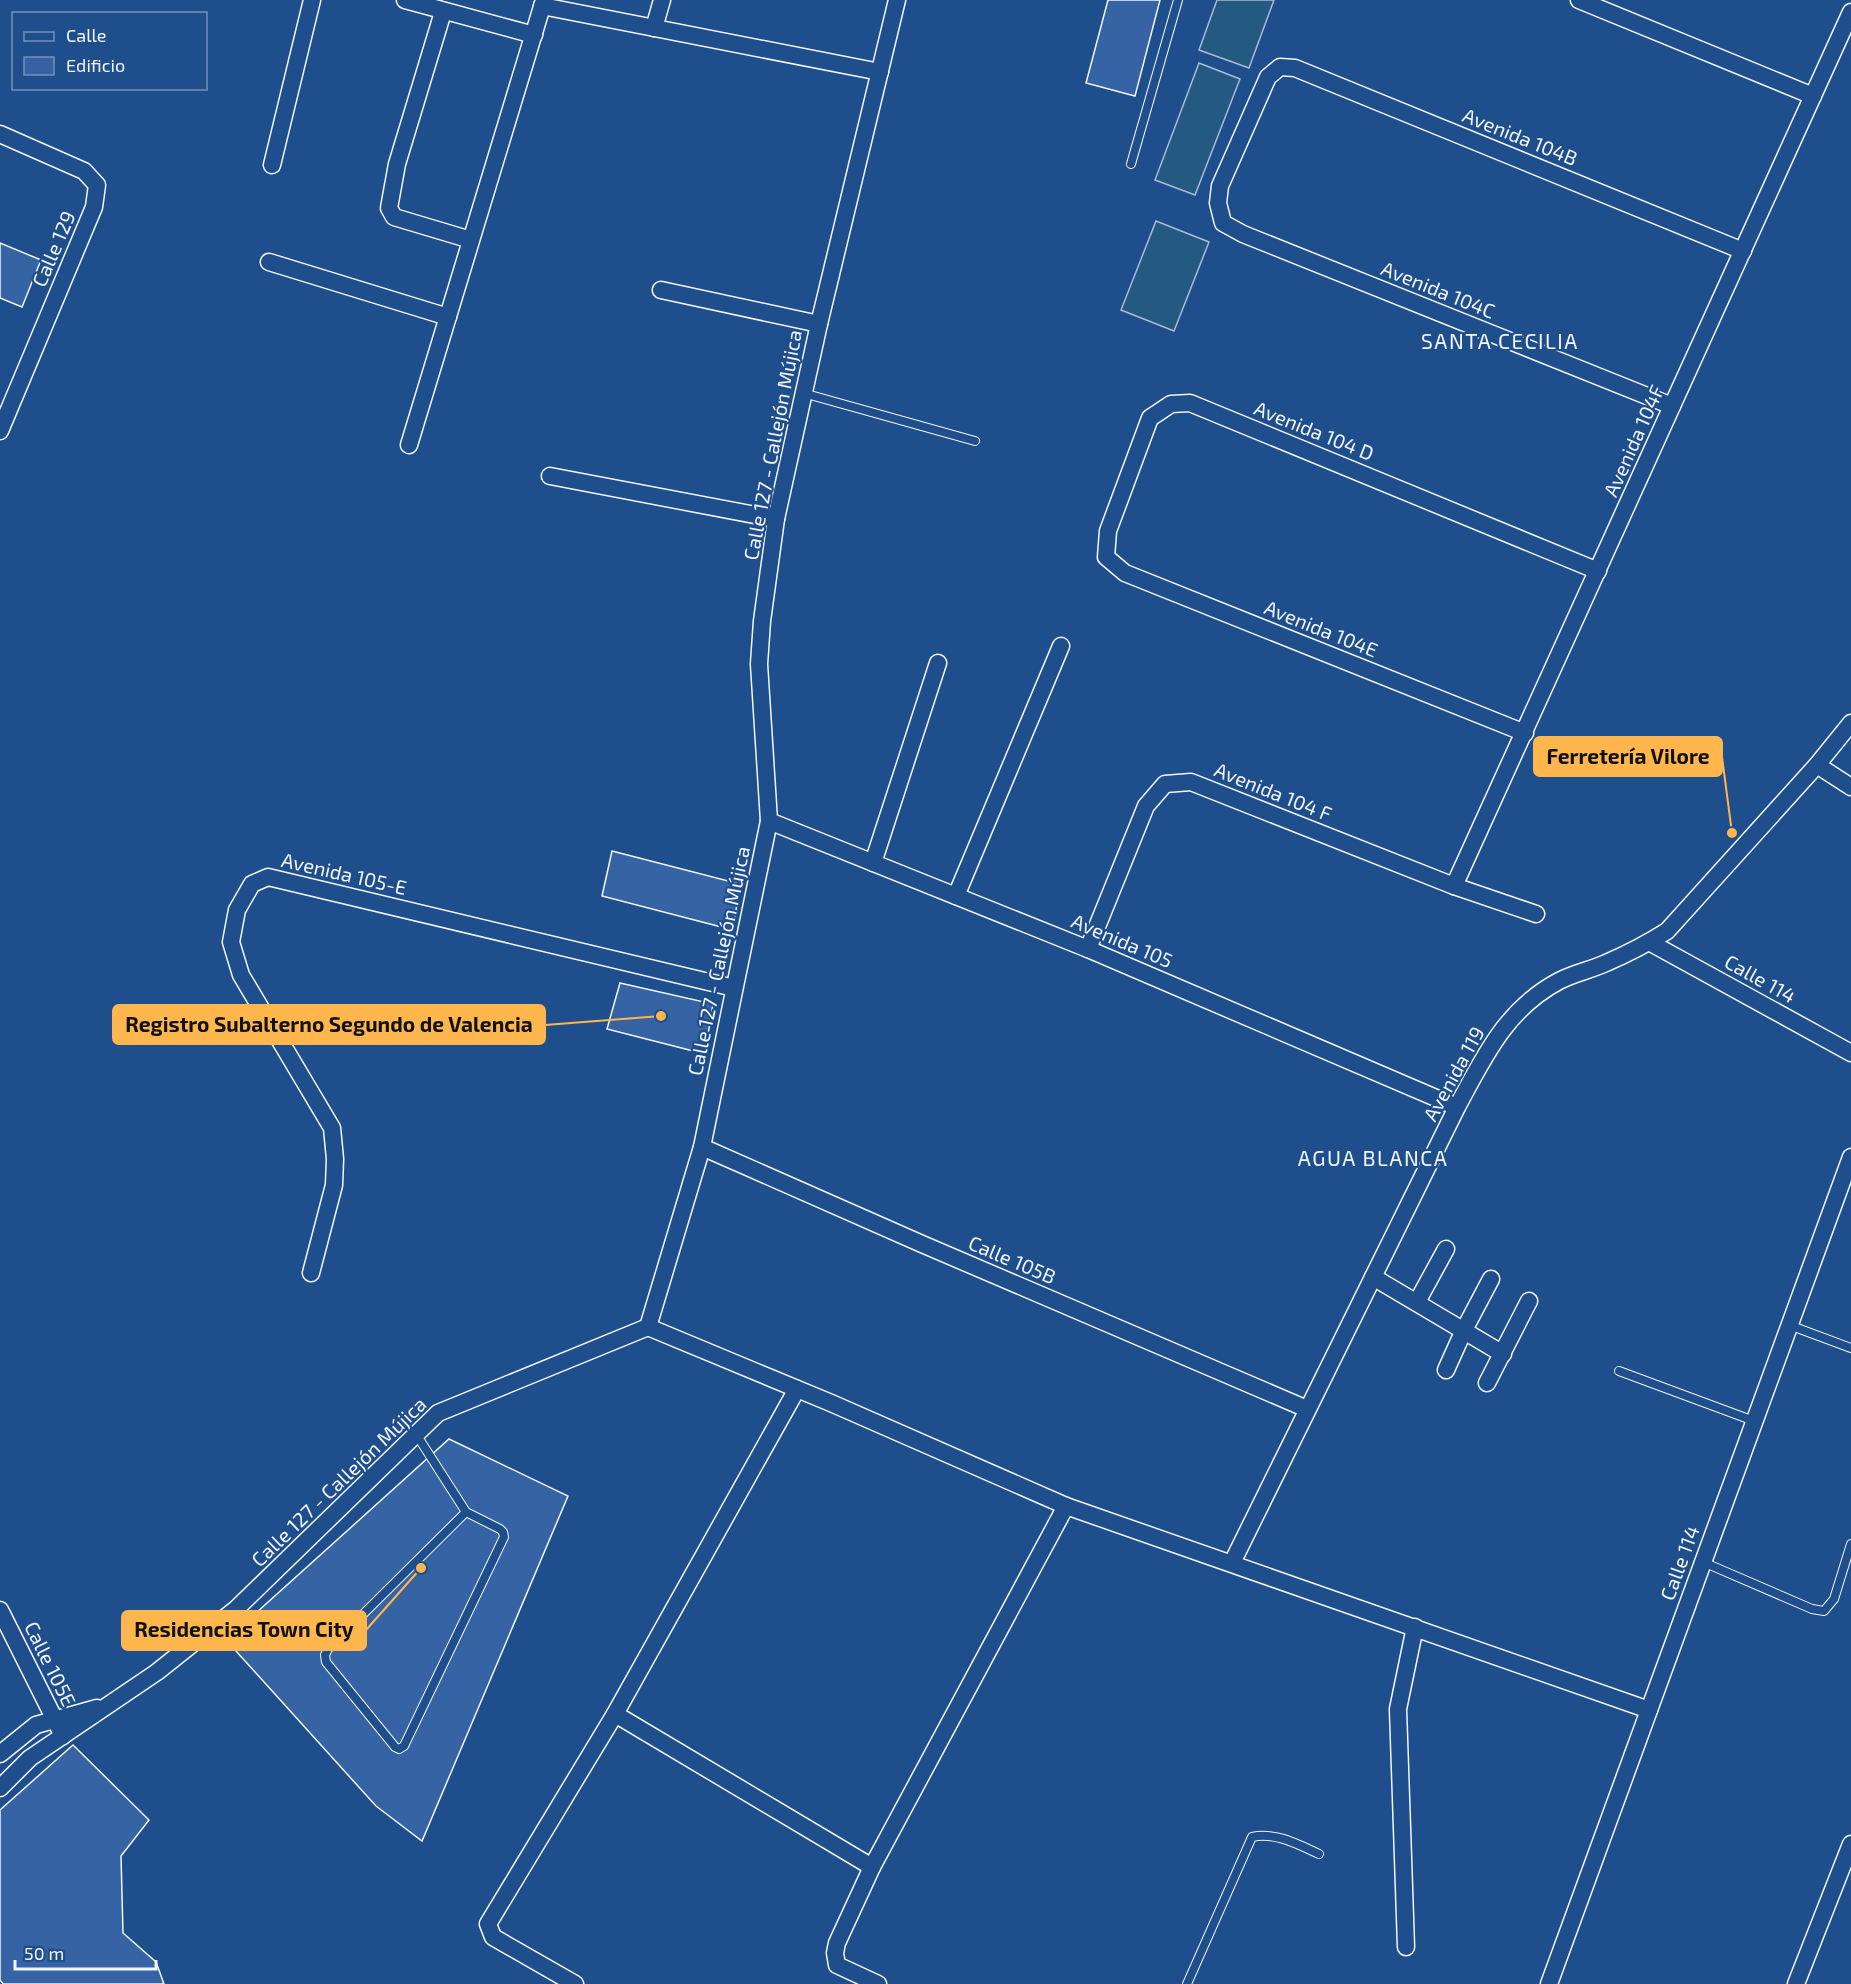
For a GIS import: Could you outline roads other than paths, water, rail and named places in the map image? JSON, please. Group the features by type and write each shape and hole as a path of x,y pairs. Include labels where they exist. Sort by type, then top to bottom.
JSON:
{"street":[{"path":"272,165 312,0"},
{"path":"405,0 534,35"},
{"path":"654,28 662,0"},
{"name":"Calle 127 - Callejón Mújica","path":"0,1788 30,1758 157,1672 236,1610 438,1413 648,1327 702,1146 769,820 759,664 762,621 776,519 819,324 897,0"},
{"path":"1579,0 1813,96"},
{"path":"409,446 543,3 654,28 880,72"},
{"path":"443,12 397,164 389,208 394,217 471,240"},
{"name":"Avenida 104F","path":"1454,886 1851,12"},
{"name":"Avenida 104B","path":"1223,223 1218,202 1220,186 1268,77 1280,67 1295,68 1743,252"},
{"name":"Calle 129","path":"0,134 84,171 97,185 94,207 0,431"},
{"name":"Avenida 104C","path":"1223,223 1243,234 1672,406"},
{"path":"268,262 448,316"},
{"path":"661,290 819,324"},
{"name":"Avenida 104 D","path":"1106,557 1108,531 1150,418 1171,404 1190,403 1598,571"},
{"path":"550,476 776,519"},
{"name":"Avenida 104E","path":"1106,557 1125,573 1525,733"},
{"path":"956,896 1061,646"},
{"path":"873,863 938,663"},
{"name":"Avenida 119","path":"1232,1563 1457,1107 1489,1049 1513,1015 1536,996 1560,981 1606,963 1667,931 1817,765 1851,723"},
{"path":"1817,765 1851,787"},
{"name":"Avenida 104 F","path":"1088,949 1146,806 1165,784 1191,782 1454,886 1536,914"},
{"name":"Avenida 105","path":"769,820 1088,949 1457,1107"},
{"name":"Avenida 105-E","path":"311,1273 334,1185 335,1159 332,1128 241,975 231,942 237,910 252,884 268,877 734,988"},
{"name":"Calle 114","path":"1649,942 1851,1053"},
{"name":"Calle 105B","path":"702,1146 922,1244 1307,1409"},
{"name":"Calle 114","path":"1549,1984 1851,1157"},
{"path":"1417,1302 1446,1249"},
{"path":"1373,1277 1503,1354"},
{"path":"1446,1370 1491,1279"},
{"path":"1486,1383 1530,1301"},
{"path":"648,1327 1066,1506 1649,1710"},
{"path":"575,1984 493,1938 488,1924 615,1714 797,1389"},
{"path":"878,1984 837,1965 835,1953 837,1943 872,1867 1066,1506"},
{"name":"Calle 105E","path":"0,1610 63,1736"},
{"path":"1406,1947 1398,1709 1415,1627"},
{"path":"0,1754 36,1725 111,1703"},
{"path":"615,1714 872,1867"},
{"path":"1796,1984 1851,1844"}],"lane":[{"path":"1131,164 1178,0"},
{"path":"803,393 975,441"},
{"path":"1789,1325 1851,1348"},
{"path":"1619,1371 1754,1421"},
{"path":"417,1434 466,1512 500,1529 504,1537 404,1746 399,1749 326,1662 325,1656 328,1649 466,1512"},
{"path":"1703,1562 1812,1609 1824,1611 1834,1599 1851,1544"},
{"path":"1187,1984 1252,1837 1262,1835 1278,1837 1319,1854"}],"place":[{"name":"Ferretería Vilore","path":"1732,833"},
{"name":"Registro Subalterno Segundo de Valencia","path":"661,1016"},
{"name":"Residencias Town City","path":"421,1568"}],"district":[{"name":"SANTA CECILIA","path":"1500,342"},
{"name":"AGUA BLANCA","path":"1373,1159"}]}
